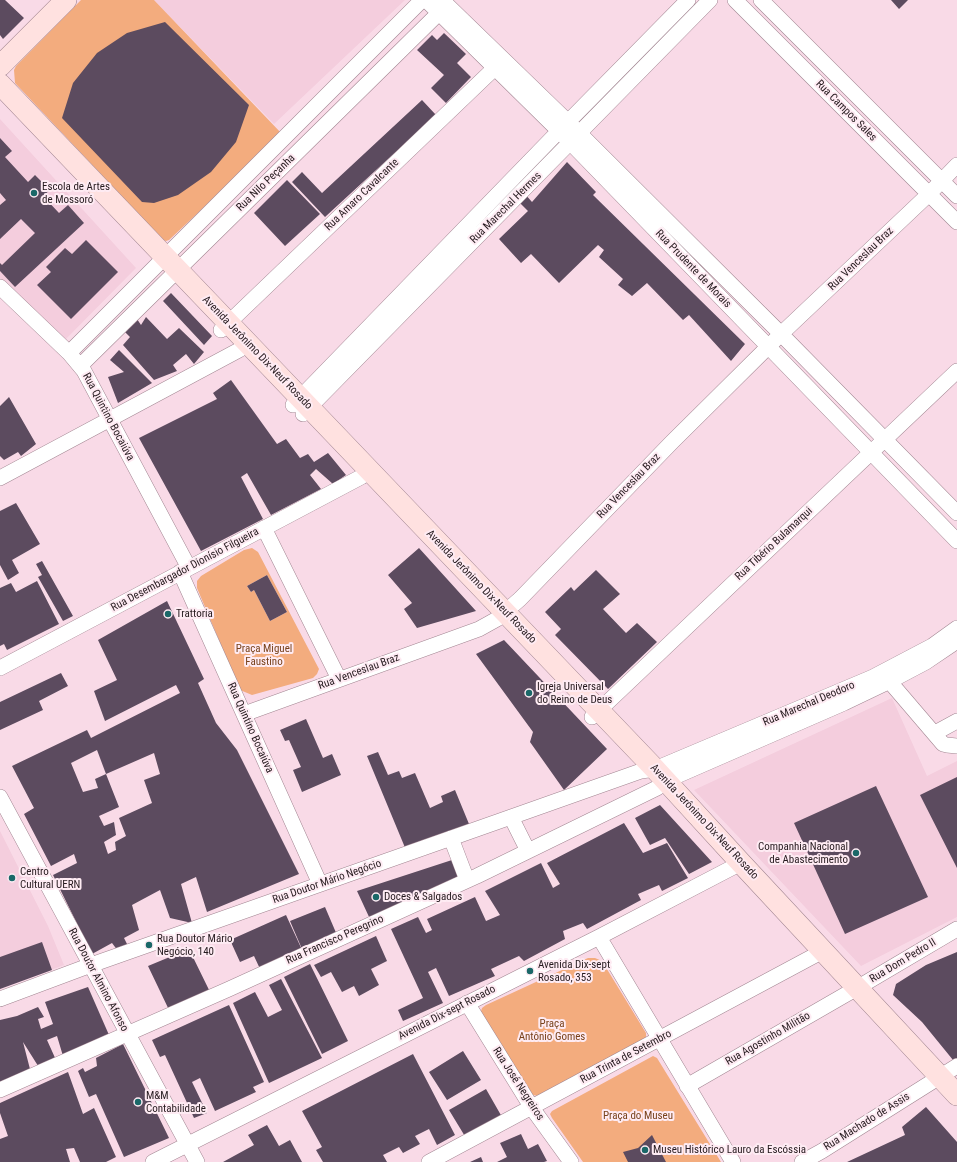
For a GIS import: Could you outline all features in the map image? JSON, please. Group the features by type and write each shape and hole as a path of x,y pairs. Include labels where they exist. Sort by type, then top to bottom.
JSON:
{"main road":[{"path":"0,66 66,0"},
{"name":"Avenida Jerônimo Dix-Neuf Rosado","path":"0,84 168,267 655,777 736,866 853,990 943,1075 957,1095"},
{"name":"Avenida Jerônimo Dix-Neuf Rosado","path":"0,102 168,267"},
{"name":"Avenida Jerônimo Dix-Neuf Rosado","path":"943,1075 957,1110"}],"street":[{"name":"Rua Nilo Peçanha","path":"80,366 168,267 422,0"},
{"name":"Rua Prudente de Morais","path":"426,0 445,4 499,64 574,138 781,334 957,513"},
{"name":"Rua Marechal Hermes","path":"301,407 563,127 688,0"},
{"name":"Rua Marechal Hermes","path":"301,407 574,138 710,0"},
{"name":"Rua Campos Sales","path":"735,0 957,222"},
{"name":"Rua Campos Sales","path":"761,0 957,196"},
{"name":"Rua Nilo Peçanha","path":"69,353 168,267 445,4"},
{"name":"Rua Amaro Cavalcante","path":"224,326 499,64"},
{"name":"Rua Prudente de Morais","path":"574,138 769,347 957,541"},
{"name":"Rua Venceslau Braz","path":"244,714 479,629 501,615 525,594 672,442 781,334 929,194 957,165"},
{"name":"Rua Quintino Bocaiúva","path":"0,287 69,353 80,366 110,419 184,570 244,714 320,884"},
{"path":"0,478 243,346"},
{"name":"Rua Tibério Bulamarqui","path":"595,714 957,371"},
{"name":"Rua Desembargador Dionísio Filgueira","path":"0,668 366,474"},
{"path":"264,528 339,679"},
{"name":"Rua Marechal Deodoro","path":"655,777 844,703 886,677 957,628"},
{"name":"Rua Marechal Deodoro","path":"886,677 926,662 957,641"},
{"path":"886,677 943,744 954,746"},
{"path":"935,733 957,721"},
{"name":"Rua Doutor Mário Negócio","path":"0,999 91,965 511,817 655,777"},
{"name":"Rua Francisco Peregrino","path":"0,1090 127,1034 528,851 655,777"},
{"name":"Rua Doutor Almino Afonso","path":"0,797 197,1162"},
{"path":"511,817 528,851"},
{"path":"450,838 467,880"},
{"name":"Avenida Dix-sept Rosado","path":"153,1162 599,937 736,866"},
{"name":"Rua Dom Pedro II","path":"853,990 957,929"},
{"path":"599,937 733,1162"},
{"name":"Rua Trinta de Setembro","path":"429,1162 818,953"},
{"name":"Rua Agostinho Militão","path":"687,1086 853,990"},
{"name":"Rua José Negreiros","path":"467,1003 532,1108 567,1161"},
{"name":"Rua Machado de Assis","path":"802,1162 825,1157 943,1075"}],"shaded area":[{"path":"154,0 405,0 274,124"},
{"name":"Escola de Artes de Mossoró","path":"0,119 136,268 63,342 0,280"},
{"name":"Companhia Nacional de Abastecimento","path":"892,698 927,776 957,761 957,917 861,966 694,790"},
{"name":"Centro Cultural UERN","path":"0,831 48,926 64,965 0,989"}],"green space":[{"path":"81,0 154,0 282,134 169,240 163,240 15,83 14,70 16,66"},
{"name":"Praça Miguel Faustino","path":"252,548 258,552 319,669 313,678 252,695 240,690 197,588 197,581 201,576 244,550","holes":["267,575 287,612 270,621 254,590 251,592 247,586"]},
{"name":"Praça Antônio Gomes","path":"588,958 595,958 602,961 646,1033 646,1037 538,1096 533,1095 480,1014 482,1008"},
{"name":"Praça do Museu","path":"653,1056 657,1058 721,1162 583,1162 550,1114 552,1111"}],"building":[{"path":"0,0 5,0 24,18 3,39 0,35"},
{"path":"891,0 908,0 899,9"},
{"path":"165,22 249,105 236,142 211,172 178,195 154,203 142,202 62,118 73,83 97,53 127,33"},
{"path":"444,33 466,54 457,63 471,77 446,103 431,88 444,75 417,50 432,35 437,40"},
{"path":"422,100 436,115 325,217 292,182 302,172 322,193"},
{"path":"0,138 12,151 5,157 28,182 35,175 50,190 43,196 59,213 68,205 84,223 15,287 0,271 0,263 2,265 35,233 21,219 0,239 0,205 6,200 0,193"},
{"path":"567,162 596,192 593,195 745,344 731,361 689,315 683,320 647,283 632,296 618,285 623,279 599,257 604,250 598,245 559,283 531,254 521,263 499,239 528,211 519,202 525,194 532,202"},
{"path":"287,180 320,214 285,246 254,213"},
{"path":"86,240 118,272 71,319 37,285 51,272 46,267 65,248 72,254"},
{"path":"171,293 212,336 204,345 163,301"},
{"path":"146,317 167,339 179,328 204,352 194,364 186,354 173,365 177,371 154,380 123,345 130,337 125,332 137,319 141,325"},
{"path":"119,350 152,383 118,403 108,377 124,372 110,360"},
{"path":"231,380 277,444 286,439 300,458 308,454 314,462 328,453 346,475 333,484 316,469 310,475 321,489 271,515 247,473 241,477 263,519 201,551 139,438 217,399 213,393"},
{"path":"9,397 36,444 21,456 18,452 4,460 0,456 0,406"},
{"path":"16,503 40,544 12,560 19,573 8,580 0,565 0,511"},
{"path":"419,548 476,611 417,628 404,609 412,603 388,575"},
{"path":"42,561 73,616 63,621 38,577 42,575 36,564"},
{"path":"596,570 620,594 603,609 626,633 637,623 657,642 608,689 555,635 561,629 545,612 571,587 574,591"},
{"path":"267,575 287,612 270,621 254,590 251,592 247,586"},
{"path":"37,581 59,624 7,650 4,644 0,646 0,588 11,583 16,592"},
{"path":"167,601 204,679 198,683 216,723 237,750 299,874 207,912 196,877 181,884 192,923 170,918 160,890 132,905 139,930 124,938 128,946 118,951 112,943 92,954 53,875 77,863 74,854 51,866 24,814 34,808 12,766 87,730 91,738 180,693 176,685 105,721 94,691 117,680 98,640","holes":["97,750 106,774 95,779 98,788 83,792 71,763","154,753 160,774 144,780 152,803 119,818 126,836 115,842 116,850 108,854 104,842 116,835 114,822 104,826 99,816 119,807 106,774"]},
{"name":"Igreja Universal do Reino de Deus","path":"504,640 607,749 564,790 530,742 533,732 476,654"},
{"path":"61,673 68,686 39,701 43,710 0,730 0,702"},
{"path":"306,719 323,758 332,754 341,775 302,792 293,770 301,767 289,740 285,741 280,730"},
{"path":"378,752 388,775 399,771 402,778 415,773 430,808 443,802 441,796 455,790 469,824 406,850 367,756"},
{"path":"957,777 957,868 920,795"},
{"path":"876,786 928,897 845,934 794,823"},
{"path":"660,805 712,862 689,874 665,838 650,845 635,818"},
{"path":"624,823 643,853 667,843 688,878 662,891 659,885 638,894 641,900 587,929 583,923 563,931 565,939 524,961 519,956 491,969 495,976 449,996 436,968 428,972 443,1003 403,1021 398,1010 423,998 391,929 418,917 426,933 432,930 427,919 475,897 486,921 500,915 485,891 541,863 553,888 560,884 547,863"},
{"path":"452,860 462,879 370,919 357,891"},
{"path":"325,907 337,935 302,949 290,921"},
{"path":"286,915 303,952 261,971 254,956 240,962 230,940"},
{"path":"376,936 387,961 371,969 379,985 359,996 354,986 342,992 331,972 321,977 314,965"},
{"path":"42,942 52,970 0,989 0,957"},
{"path":"189,949 211,994 170,1012 148,966"},
{"path":"957,952 957,1058 953,1060 922,1022 893,995 896,984 926,965"},
{"path":"310,964 348,1041 322,1054 284,977"},
{"path":"281,979 322,1058 269,1083 233,1003 255,992 268,1017 282,1010 269,985"},
{"path":"88,987 109,1035 63,1056 57,1036 47,1040 56,1060 40,1069 23,1042 31,1073 0,1084 0,1020 17,1016 38,1007 44,1017 38,1019 41,1029 53,1024 45,1002"},
{"path":"229,1005 264,1082 253,1087 256,1092 215,1111 200,1078 192,1082 207,1113 194,1118 165,1055 160,1057 152,1040"},
{"path":"123,1044 169,1138 124,1157 96,1094 89,1097 78,1071 83,1068 85,1072 97,1066 96,1058"},
{"path":"463,1051 481,1080 447,1100 429,1072"},
{"path":"413,1054 455,1135 437,1145 429,1129 415,1136 420,1144 403,1153 399,1147 383,1155 387,1162 323,1162 316,1150 322,1147 302,1111"},
{"path":"68,1072 83,1114 94,1108 116,1157 106,1162 80,1162 74,1148 66,1149 70,1162 0,1162 0,1139 8,1136 0,1113 0,1103"},
{"path":"486,1089 502,1117 466,1138 449,1110"},
{"path":"926,1107 957,1142 957,1162 847,1162 905,1135 902,1127"},
{"path":"267,1125 279,1146 290,1140 302,1162 223,1162 254,1145 248,1135"},
{"path":"521,1134 528,1149 538,1144 547,1161 497,1162 507,1157 500,1143"},
{"name":"Museu Histórico Lauro da Escóssia","path":"652,1135 666,1162 628,1162 623,1152 638,1148"},
{"path":"481,1157 483,1162 470,1162"}],"place":[{"name":"Escola de Artes de Mossoró","path":"34,193"},
{"name":"Trattoria","path":"168,614"},
{"name":"Igreja Universal do Reino de Deus","path":"529,693"},
{"name":"Companhia Nacional de Abastecimento","path":"856,853"},
{"name":"Centro Cultural UERN","path":"12,878"},
{"name":"Doces & Salgados","path":"376,897"},
{"name":"Rua Doutor Mário Negócio, 140","path":"149,945"},
{"name":"Avenida Dix-sept Rosado, 353","path":"530,971"},
{"name":"M&M Contabilidade","path":"138,1102"},
{"name":"Museu Histórico Lauro da Escóssia","path":"645,1150"}]}
